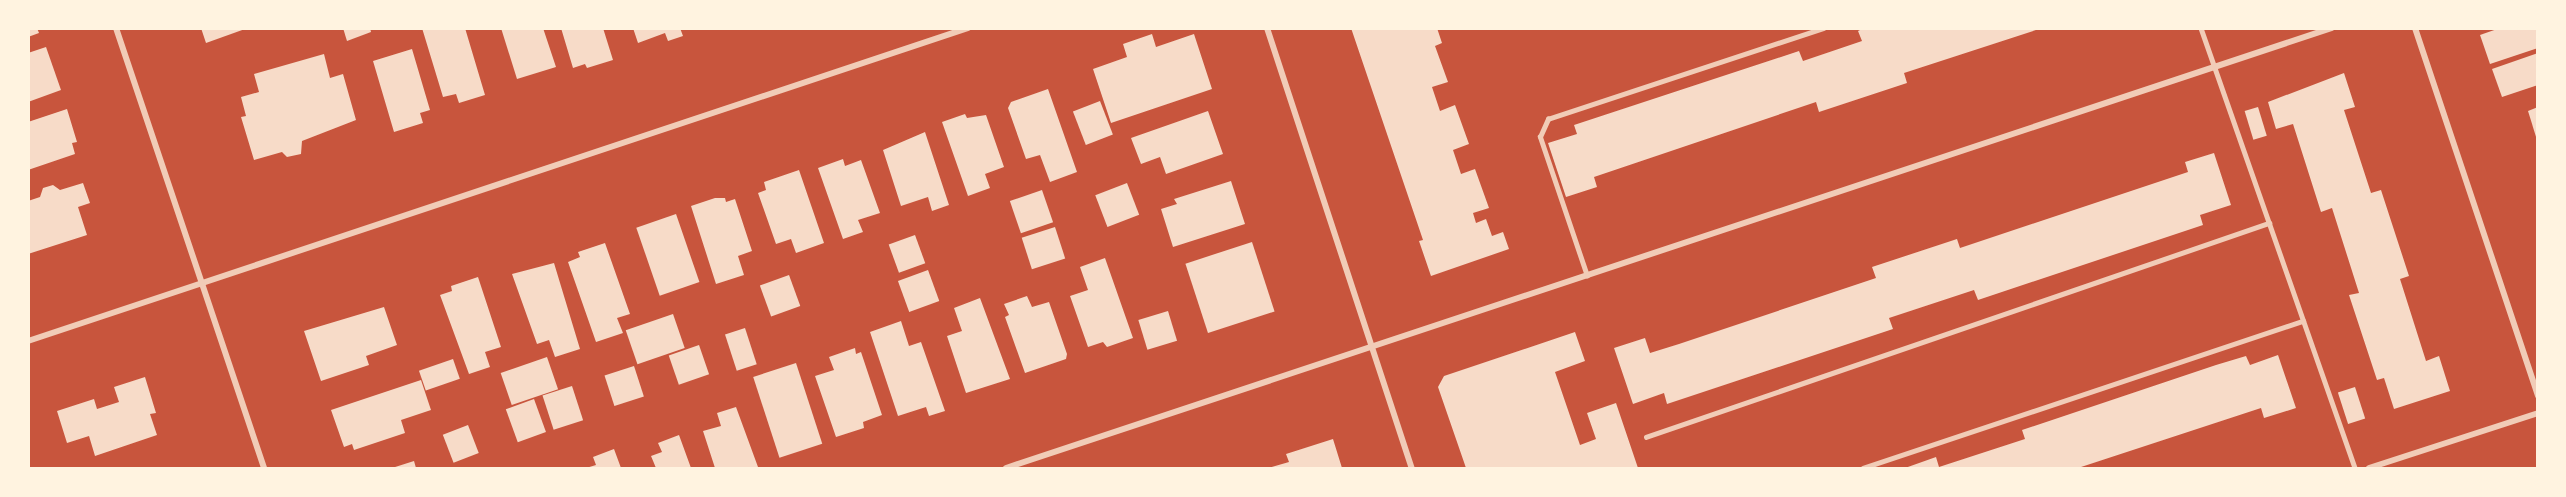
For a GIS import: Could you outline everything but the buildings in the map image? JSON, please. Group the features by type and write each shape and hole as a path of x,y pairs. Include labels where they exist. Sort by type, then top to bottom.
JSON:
{"street":[{"path":"117,28 264,468"},
{"path":"28,341 968,28"},
{"path":"1267,28 1412,468"},
{"path":"1006,468 2332,28"},
{"path":"2415,28 2538,396"},
{"path":"2369,468 2538,413"}],"lane":[{"path":"1587,276 1540,137 1548,119 1823,28"},
{"path":"2201,28 2355,468"},
{"path":"1646,437 2269,223"},
{"path":"1863,468 2303,321"}]}
